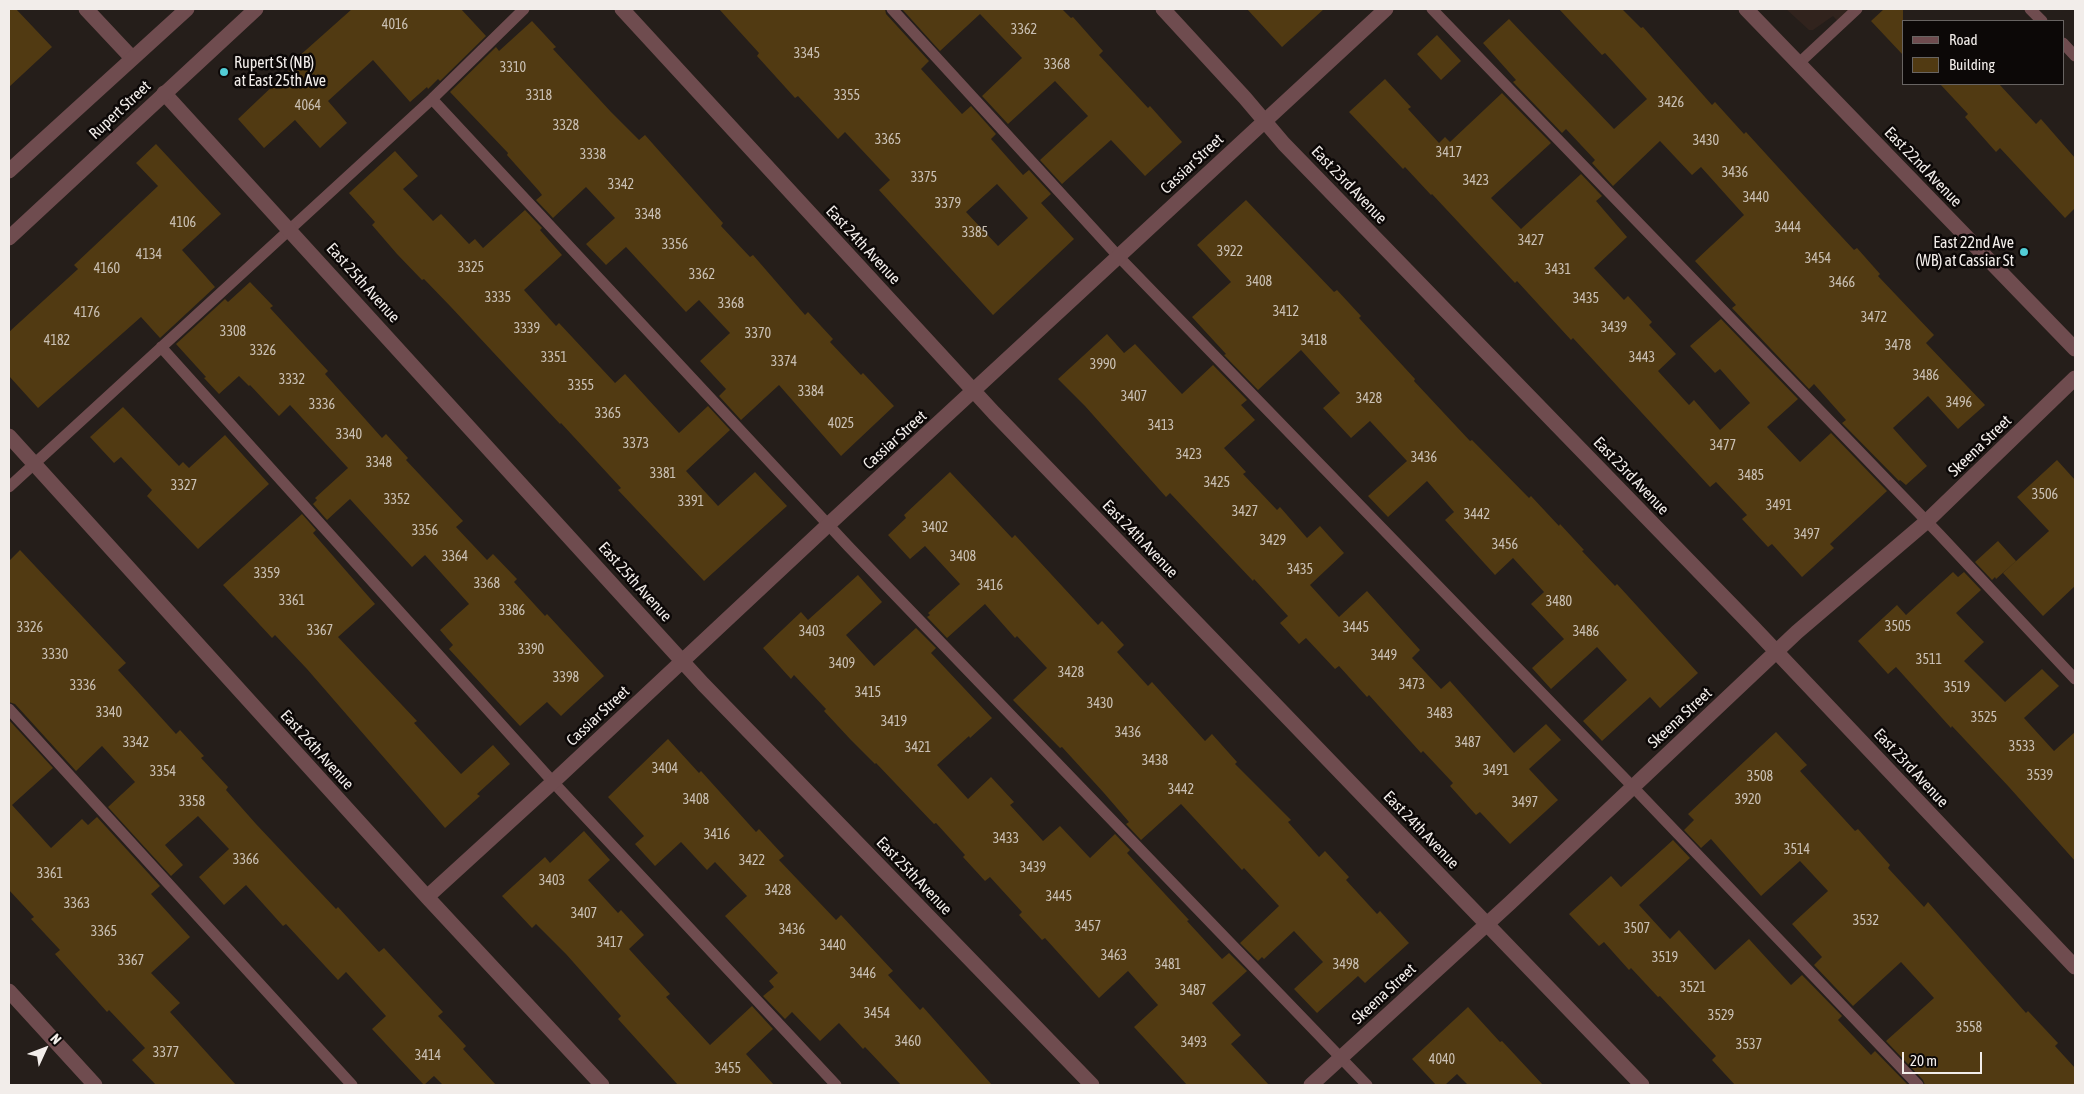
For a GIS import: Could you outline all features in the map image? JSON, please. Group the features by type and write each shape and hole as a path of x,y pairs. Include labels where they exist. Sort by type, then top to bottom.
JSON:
{"street":[{"path":"86,9 132,58"},
{"name":"Rupert Street","path":"9,171 187,9"},
{"name":"Rupert Street","path":"9,238 256,9"},
{"name":"East 24th Avenue","path":"622,9 974,391 1642,1085"},
{"name":"East 23rd Avenue","path":"1163,9 1284,144 1776,652 2075,967"},
{"name":"Cassiar Street","path":"427,897 1386,9"},
{"name":"East 22nd Avenue","path":"1746,9 2075,349"},
{"name":"East 25th Avenue","path":"164,93 682,661 1092,1085"},
{"name":"Skeena Street","path":"1311,1085 1487,924 1776,652 1926,522 2075,378"},
{"name":"East 26th Avenue","path":"9,436 427,897 602,1085"},
{"path":"9,991 95,1085"}],"lane":[{"path":"9,486 432,99 524,9"},
{"path":"892,9 1118,256 1633,787 1918,1085"},
{"path":"1432,9 2075,679"},
{"path":"1798,64 1857,9"},
{"path":"2030,9 2041,20"},
{"path":"2064,44 2075,56"},
{"path":"432,99 828,524 1367,1085"},
{"path":"160,347 553,782 836,1085"},
{"path":"9,709 352,1085"}],"shaded area":[{"path":"1786,9 1857,9 1840,24 1833,16 1813,30 1809,30"}],"building":[{"path":"9,9 16,9 52,47 9,87"},
{"path":"352,9 461,9 486,36 440,81 438,79 410,102 373,60 328,101 347,123 320,148 295,120 264,148 238,119 299,61 297,58"},
{"path":"719,9 885,9 886,14 929,61 921,69 962,114 971,106 996,134 991,139 1023,175 1029,170 1051,194 1041,203 1074,239 993,315 879,190 890,180 845,132 838,139 798,96 795,98 757,56 759,53","holes":["997,184 1028,218 998,246 966,212"]},
{"path":"902,9 1062,9 1071,18 1073,17 1103,51 1099,55 1148,108 1150,106 1182,142 1145,176 1111,140 1062,184 1040,160 1088,116 1055,81 1008,124 982,96 1022,58 980,14 940,51"},
{"path":"1247,9 1324,9 1282,47"},
{"path":"1559,9 1622,9 1641,28 1643,27 1712,105 1715,102 1744,134 1746,132 1854,250 1857,248 1880,274 1878,276 1934,335 1926,343 1985,405 1958,429 1928,396 1893,428 1927,466 1906,485 1899,481 1842,423 1846,420 1814,384 1809,389 1732,308 1736,305 1695,261 1744,215 1701,167 1692,175 1660,141 1613,186 1592,163 1595,160 1566,129 1562,133 1513,82 1516,80 1483,43 1509,19 1614,129 1647,99 1605,53 1602,55"},
{"path":"1884,9 1903,9 1902,54 1871,21"},
{"path":"532,21 556,47 553,49 611,112 639,140 645,135 723,223 721,226 750,257 753,255 805,315 808,312 833,339 830,342 894,406 841,456 779,385 741,420 719,396 726,389 700,361 730,333 699,300 686,312 626,247 606,265 586,244 615,218 586,187 553,218 536,200 542,195 507,155 508,153 450,92 496,47 499,51"},
{"path":"1437,35 1461,61 1441,80 1417,54"},
{"path":"1385,79 1411,107 1408,109 1439,143 1445,137 1450,142 1502,93 1551,143 1491,198 1521,229 1581,174 1602,196 1596,201 1627,237 1594,268 1624,300 1628,296 1652,322 1649,325 1676,354 1658,371 1689,405 1694,400 1720,430 1750,403 1720,369 1715,373 1690,346 1721,319 1798,399 1767,427 1800,462 1831,433 1887,491 1830,544 1834,548 1802,577 1772,544 1768,547 1742,519 1747,515 1716,482 1710,487 1573,338 1571,340 1517,281 1515,283 1432,194 1405,167 1403,169 1349,112"},
{"path":"1941,85 2000,85 2036,124 2041,119 2075,158 2075,208 2065,218 2000,148 1996,152 1965,117 1968,114"},
{"path":"156,144 221,214 182,250 215,287 160,338 141,317 38,408 9,376 9,332 78,269 74,265 158,186 136,163"},
{"path":"395,151 418,176 403,189 433,221 441,214 469,244 475,239 483,248 525,210 542,228 540,230 562,255 524,290 556,326 559,323 615,383 625,374 679,433 708,406 730,430 686,471 718,506 755,472 787,506 704,581 618,490 621,488 561,423 424,279 422,280 397,254 372,225 375,222 349,193"},
{"path":"1246,200 1334,292 1337,290 1361,316 1359,318 1415,379 1414,381 1470,441 1472,440 1529,498 1531,496 1559,526 1560,524 1584,550 1582,551 1615,586 1617,584 1698,673 1660,708 1650,697 1602,741 1583,721 1627,680 1597,647 1551,689 1532,668 1564,639 1531,604 1544,592 1513,558 1495,575 1445,520 1454,512 1427,481 1388,517 1368,496 1407,461 1370,421 1351,438 1323,408 1340,393 1301,350 1258,390 1224,355 1226,354 1192,317 1231,282 1197,245"},
{"path":"250,282 273,306 270,308 328,371 325,374 382,438 386,434 408,458 406,460 463,521 456,527 487,560 493,554 517,579 514,582 545,616 547,614 604,676 561,716 547,702 520,726 449,649 453,645 440,630 469,604 425,555 412,567 350,499 327,520 313,504 317,500 315,498 348,468 290,405 279,416 239,376 219,394 176,344 225,299 228,302"},
{"path":"1107,334 1124,353 1135,344 1182,394 1213,365 1247,400 1241,405 1255,420 1224,448 1246,472 1243,474 1277,510 1280,507 1307,538 1320,526 1344,553 1310,585 1339,617 1367,591 1420,650 1412,658 1441,689 1450,681 1514,753 1546,724 1561,740 1529,769 1558,800 1510,844 1480,812 1476,815 1450,786 1453,783 1423,751 1421,753 1369,695 1367,697 1339,666 1335,669 1306,638 1299,644 1280,623 1288,616 1170,493 1166,497 1085,406 1058,379"},
{"path":"123,407 179,466 183,462 189,468 225,435 269,484 198,549 147,496 152,490 121,457 114,463 90,437"},
{"path":"2057,460 2075,480 2075,586 2043,616 2003,573 2049,531 2017,497"},
{"path":"950,472 1012,538 1015,535 1098,625 1102,621 1124,645 1117,652 1148,686 1152,682 1205,741 1212,734 1237,762 1235,764 1291,820 1288,822 1319,857 1325,851 1349,877 1346,880 1377,914 1380,911 1409,943 1365,983 1358,976 1317,1013 1294,989 1323,962 1294,931 1264,959 1262,957 1258,961 1240,943 1279,906 1244,868 1242,870 1181,804 1141,840 1126,824 1129,822 1062,747 1060,748 1013,700 1047,668 1017,636 1015,638 985,604 947,638 927,617 930,615 928,613 960,584 925,546 910,559 888,535 906,518 904,515"},
{"path":"302,514 316,530 313,533 375,604 338,637 417,721 414,723 461,774 493,745 510,764 477,794 480,796 445,828 307,669 275,635 272,638 223,585"},
{"path":"1998,541 2016,561 1996,579 1995,577 1992,580 1975,562"},
{"path":"20,550 126,663 118,670 176,734 180,730 204,756 201,758 228,787 226,790 256,824 336,909 338,907 379,952 384,948 443,1012 438,1016 466,1046 463,1049 496,1085 443,1085 434,1076 424,1085 372,1029 386,1016 346,972 338,980 286,924 283,926 246,885 224,905 199,877 229,849 198,816 165,845 183,865 171,876 108,807 135,782 102,746 76,771 15,704 9,702 9,561"},
{"path":"1953,572 1958,577 1964,572 1981,590 1956,613 1984,642 1964,661 2005,702 2042,669 2059,686 2024,718 2054,751 2075,732 2075,861 2009,787 1952,726 1951,728 1896,667 1888,674 1858,641 1897,605 1906,615"},
{"path":"858,575 882,602 846,635 874,666 916,628 936,648 931,653 992,718 937,765 968,799 991,777 1014,802 1010,805 1043,841 1060,826 1090,858 1115,834 1130,850 1127,853 1222,959 1229,953 1247,971 1212,1003 1241,1035 1231,1044 1269,1085 1187,1085 1134,1027 1158,1005 1128,971 1099,998 1045,938 1042,940 1019,915 1022,912 990,877 985,881 963,857 965,855 936,823 934,824 876,763 850,739 824,711 826,709 794,675 791,679 763,648 801,612 808,620"},
{"path":"9,720 53,768 12,805 51,848 82,819 88,825 97,817 160,886 151,894 190,937 151,973 180,1003 170,1012 236,1085 156,1085 132,1060 145,1048 109,1010 107,1012 55,954 60,950 31,919 34,917 9,890"},
{"path":"1776,732 1807,765 1800,771 1855,831 1858,829 1890,865 1888,868 1924,907 1928,902 2026,1013 2028,1011 2058,1043 2055,1046 2075,1068 2075,1085 1925,1085 1923,1080 1886,1041 1934,998 1901,962 1853,1006 1814,965 1822,957 1792,924 1828,891 1800,861 1761,896 1711,839 1701,848 1684,830 1694,820 1688,814"},
{"path":"668,739 699,773 701,771 756,832 759,829 784,856 779,860 836,920 841,915 893,971 888,975 920,1010 923,1007 992,1085 901,1085 839,1023 820,1041 792,1012 785,1019 763,996 774,987 769,981 778,973 725,916 747,896 715,862 707,870 681,842 655,866 635,844 644,836 608,797"},
{"path":"584,831 610,860 588,880 618,913 621,910 644,935 629,949 670,994 666,997 710,1045 752,1006 773,1029 746,1054 774,1085 678,1085 618,1019 621,1016 566,954 536,924 532,928 502,896 545,857 550,863"},
{"path":"1673,840 1690,858 1639,905 1670,939 1679,930 1715,970 1749,939 1791,985 1802,975 1842,1016 1838,1020 1871,1055 1875,1051 1908,1085 1735,1085 1712,1060 1716,1056 1660,996 1658,997 1631,968 1629,970 1604,942 1599,946 1569,914 1611,876 1621,887"},
{"path":"1468,1007 1543,1085 1468,1085 1457,1074 1445,1085 1436,1085 1412,1059"}],"place":[{"name":"Rupert St (NB) at East 25th Ave","path":"224,72"},
{"name":"East 22nd Ave (WB) at Cassiar St","path":"2024,252"}]}
